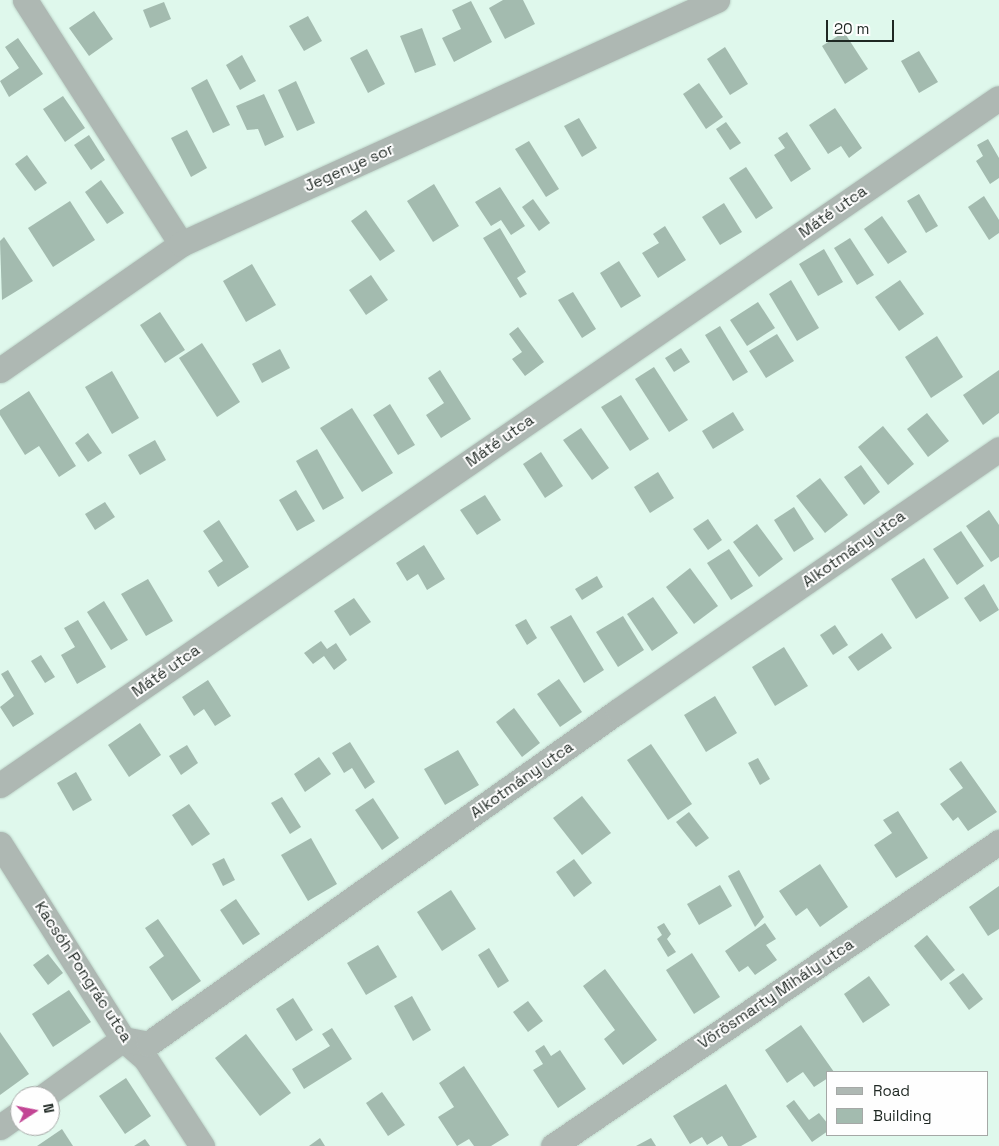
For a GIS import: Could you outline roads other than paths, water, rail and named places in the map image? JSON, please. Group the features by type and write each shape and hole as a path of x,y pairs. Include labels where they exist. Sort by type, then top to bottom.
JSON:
{"street":[{"path":"25,0 181,244"},
{"name":"Jegenye sor","path":"0,370 181,244 717,0"},
{"name":"Máté utca","path":"0,785 999,98"},
{"name":"Alkotmány utca","path":"123,1039 148,1044 618,711 999,449"},
{"name":"Vörösmarty Mihály utca","path":"553,1146 999,842"},
{"name":"Kacsóh Pongrác utca","path":"0,844 123,1039 145,1058 202,1146"},
{"path":"58,1086 123,1039"}]}
